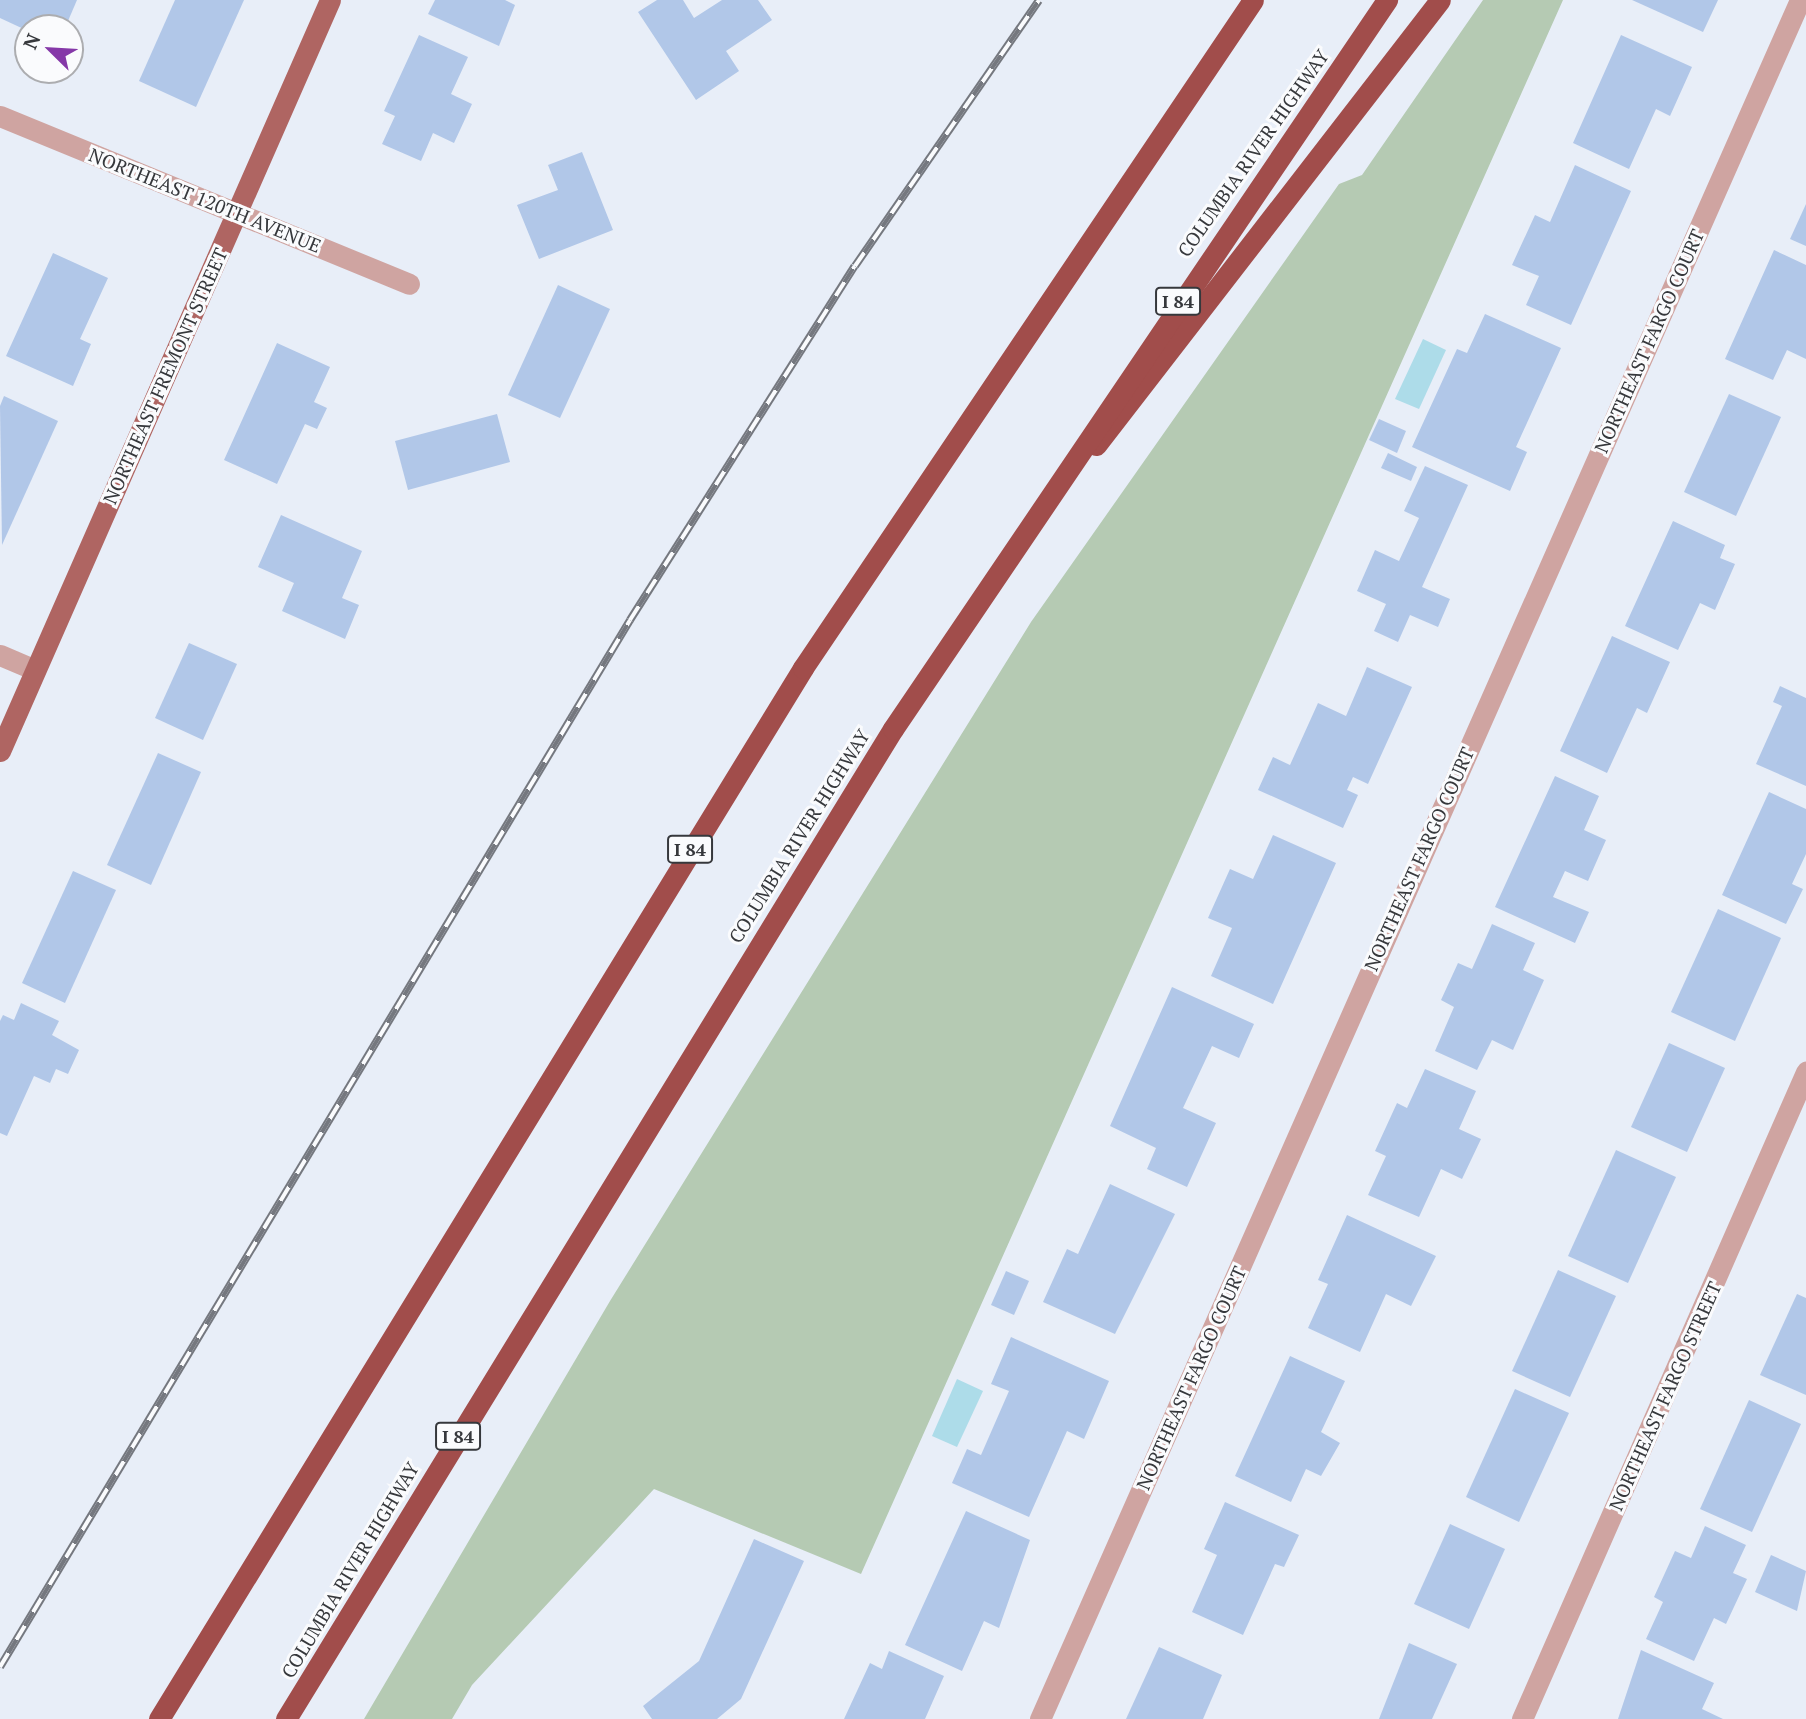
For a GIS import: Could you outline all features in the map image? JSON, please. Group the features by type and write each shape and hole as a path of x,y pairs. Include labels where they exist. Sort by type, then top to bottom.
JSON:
{"highway":[{"name":"I 84","path":"159,1719 810,657 1253,0"},
{"name":"COLUMBIA RIVER HIGHWAY","path":"286,1719 749,959 974,605 1387,0"},
{"path":"974,605 1440,0"}],"main road":[{"name":"NORTHEAST FREMONT STREET","path":"0,751 330,0"}],"street":[{"name":"NORTHEAST FARGO COURT","path":"1040,1719 1800,0"},
{"name":"NORTHEAST 120TH AVENUE","path":"0,116 409,284"},
{"path":"0,655 36,670"},
{"name":"NORTHEAST FARGO STREET","path":"1522,1719 1806,1072"}],"green space":[{"path":"1483,0 1563,0 861,1574 654,1489 472,1685 452,1719 364,1719 610,1301 1031,622 1339,184 1362,175"}],"water":[{"path":"1423,339 1446,350 1419,409 1395,399"},
{"path":"957,1379 983,1391 957,1447 932,1436"}],"building":[{"path":"0,0 77,0 71,14 14,14 14,24 0,18"},
{"path":"175,0 244,0 196,107 139,81"},
{"path":"435,0 505,0 515,5 499,46 428,14"},
{"path":"657,0 683,0 694,18 722,0 758,0 772,20 726,51 739,71 696,100 638,12"},
{"path":"1632,0 1718,0 1703,32"},
{"path":"419,35 468,57 451,94 472,104 454,143 433,133 421,161 382,144 395,116 384,111"},
{"path":"1621,35 1692,67 1670,116 1656,109 1629,169 1573,143"},
{"path":"582,152 613,230 539,259 517,205 558,190 548,165"},
{"path":"1575,165 1631,191 1571,325 1526,305 1539,276 1512,265 1535,215 1550,222"},
{"path":"1806,204 1806,246 1790,239"},
{"path":"1774,250 1806,265 1806,359 1787,350 1773,380 1725,359"},
{"path":"53,253 108,278 80,339 91,344 73,386 6,356"},
{"path":"558,285 610,309 560,418 508,395"},
{"path":"1485,314 1561,348 1516,447 1527,452 1510,491 1412,447 1457,349 1467,353"},
{"path":"277,343 330,367 314,402 327,408 317,429 305,424 277,484 224,460"},
{"path":"1729,394 1781,417 1736,516 1684,492"},
{"path":"4,396 58,421 2,545 0,406"},
{"path":"497,414 510,462 408,490 395,441"},
{"path":"1379,419 1406,431 1397,453 1369,440"},
{"path":"1388,453 1417,467 1411,481 1381,468"},
{"path":"1425,466 1468,485 1422,587 1450,599 1438,627 1410,615 1398,642 1374,631 1386,604 1357,591 1375,550 1399,561 1419,518 1404,511"},
{"path":"281,515 362,551 342,598 359,605 345,639 282,611 294,583 258,567"},
{"path":"1673,521 1725,545 1720,558 1735,564 1715,610 1700,603 1678,650 1625,626"},
{"path":"1612,636 1670,662 1647,713 1637,708 1607,773 1560,751"},
{"path":"189,643 237,664 203,740 155,718"},
{"path":"1367,667 1412,687 1368,784 1353,777 1347,790 1358,795 1343,828 1258,790 1273,757 1290,765 1318,703 1346,716"},
{"path":"1780,686 1806,698 1806,786 1756,764 1782,706 1773,702"},
{"path":"158,753 201,772 151,885 107,865"},
{"path":"1555,776 1599,796 1584,830 1606,840 1588,881 1565,871 1553,897 1589,912 1575,943 1495,907"},
{"path":"1769,792 1806,809 1806,854 1792,884 1803,889 1786,924 1722,895"},
{"path":"1273,835 1336,863 1273,1004 1211,976 1232,928 1208,918 1230,869 1253,879"},
{"path":"73,871 116,890 65,1003 22,983"},
{"path":"1718,909 1781,938 1735,1041 1671,1012"},
{"path":"1492,924 1535,943 1523,970 1544,980 1513,1050 1492,1040 1477,1070 1435,1051 1454,1007 1441,1000 1458,963 1472,969"},
{"path":"1172,987 1254,1024 1239,1058 1212,1046 1183,1108 1216,1123 1187,1187 1147,1169 1156,1148 1110,1126"},
{"path":"21,1003 59,1021 52,1035 79,1050 68,1074 56,1069 50,1083 34,1076 7,1136 0,1133 0,1021 3,1015 14,1020"},
{"path":"1669,1043 1725,1068 1687,1152 1631,1127"},
{"path":"1425,1069 1476,1091 1459,1129 1481,1139 1462,1179 1441,1169 1419,1217 1368,1195 1386,1156 1375,1151 1397,1103 1407,1108"},
{"path":"1616,1150 1676,1177 1628,1283 1568,1256"},
{"path":"1110,1184 1175,1214 1115,1334 1043,1302 1067,1249 1078,1254"},
{"path":"1347,1215 1436,1256 1411,1306 1386,1294 1360,1352 1308,1328 1328,1284 1318,1280"},
{"path":"1558,1270 1616,1296 1570,1397 1512,1371"},
{"path":"1006,1271 1029,1281 1014,1315 991,1305"},
{"path":"1797,1294 1806,1298 1806,1395 1760,1375"},
{"path":"1011,1337 1109,1381 1084,1439 1067,1431 1029,1517 952,1483 967,1449 981,1455 1009,1391 991,1384"},
{"path":"1290,1356 1345,1381 1321,1432 1340,1443 1321,1476 1306,1469 1291,1502 1235,1476"},
{"path":"1515,1389 1569,1413 1519,1522 1466,1497"},
{"path":"1749,1400 1801,1424 1752,1532 1700,1509"},
{"path":"1225,1502 1299,1535 1284,1567 1275,1564 1243,1635 1192,1612 1217,1555 1204,1549"},
{"path":"966,1511 1030,1540 999,1628 984,1621 962,1671 905,1645"},
{"path":"1450,1524 1505,1549 1469,1629 1414,1604"},
{"path":"1705,1526 1746,1545 1733,1573 1747,1579 1726,1624 1714,1618 1694,1661 1646,1639 1663,1602 1654,1597 1675,1551 1691,1558"},
{"path":"754,1539 804,1561 741,1699 717,1719 652,1719 643,1706 699,1661"},
{"path":"1771,1555 1806,1571 1797,1611 1755,1592"},
{"path":"1409,1643 1457,1664 1432,1719 1379,1719"},
{"path":"1159,1647 1222,1675 1203,1719 1126,1719"},
{"path":"1641,1650 1714,1683 1702,1709 1723,1719 1618,1719"},
{"path":"889,1651 944,1676 925,1719 844,1719 870,1663 882,1669"}],"railway":[{"path":"0,1667 630,620 855,266 1039,0"}]}
